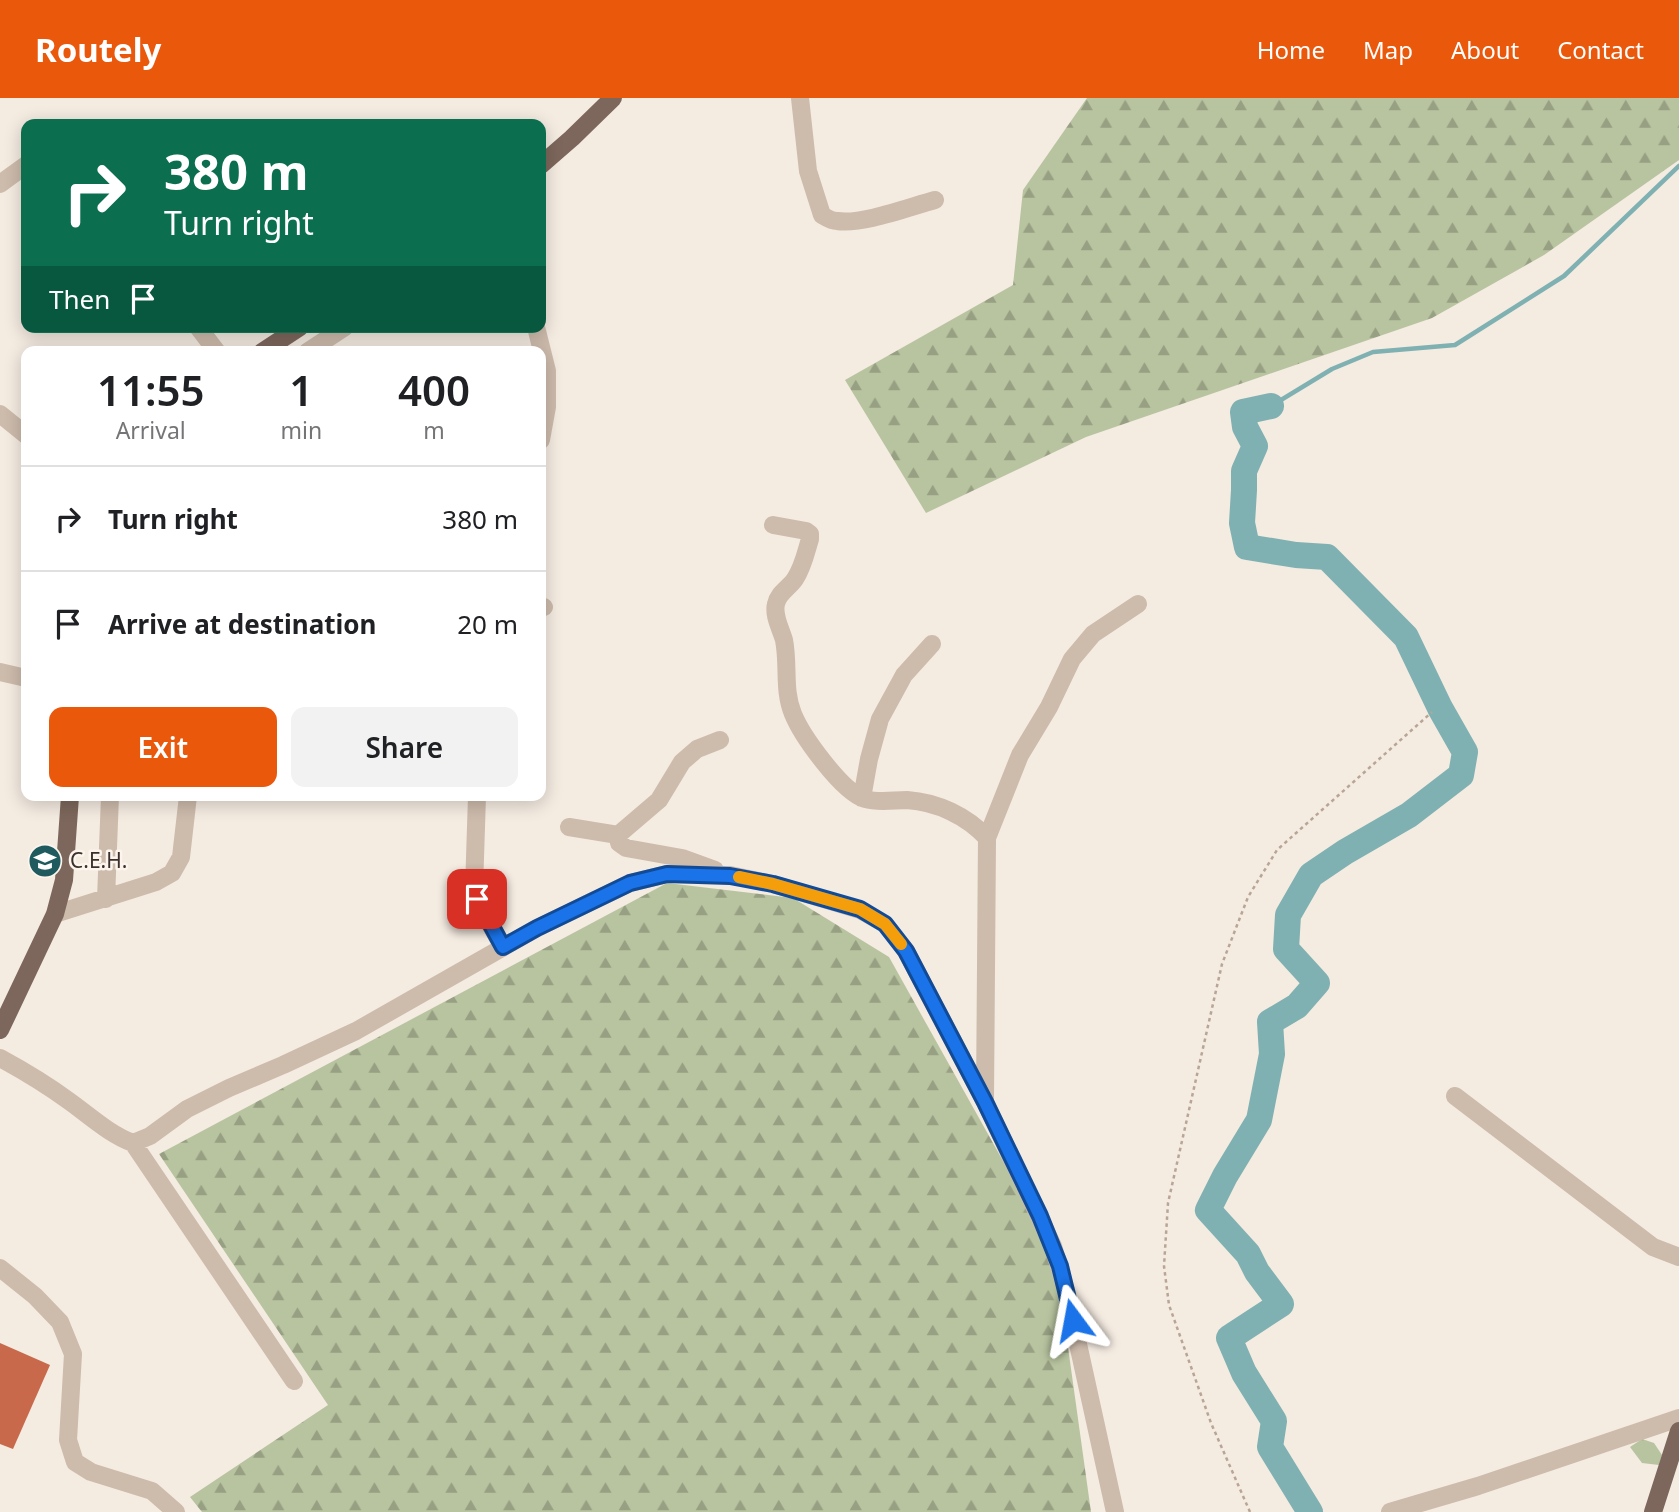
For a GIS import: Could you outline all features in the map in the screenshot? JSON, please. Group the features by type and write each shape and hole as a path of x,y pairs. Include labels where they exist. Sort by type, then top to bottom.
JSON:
{"main road":[{"path":"546,161 612,98"},
{"path":"271,346 291,333"},
{"path":"0,1030 55,914 64,880 70,801"},
{"path":"1653,1512 1679,1431"}],"street":[{"path":"800,98 808,171 822,215 839,222 873,218 935,200"},
{"path":"0,184 21,169"},
{"path":"316,346 336,333"},
{"path":"546,367 546,412"},
{"path":"0,414 21,431"},
{"path":"773,525 810,534 800,569 781,594 775,608 784,640 785,681 792,714 814,749 845,786 862,798 932,804 976,825 987,838"},
{"path":"985,1102 987,838 1020,755 1049,707 1072,659 1093,634 1138,604"},
{"path":"862,798 880,719 904,675 932,644"},
{"path":"0,671 21,677"},
{"path":"569,827 618,835 659,800 682,762 697,749 720,740"},
{"path":"106,899 110,801"},
{"path":"55,914 156,882 172,873 181,857 187,801"},
{"path":"477,801 474,889 503,947"},
{"path":"618,835 619,843 626,848 682,858 730,876"},
{"path":"133,1143 150,1136 187,1109 356,1031 537,928 630,883 667,874 730,876 773,884 860,909 885,924 906,951 985,1102 1040,1216 1060,1266 1115,1512"},
{"path":"0,1058 57,1093 120,1139 133,1143 294,1381"},
{"path":"1455,1096 1653,1247 1679,1257"},
{"path":"0,1268 35,1296 60,1322 73,1354 68,1440 75,1462 91,1472 152,1491 176,1512"},
{"path":"1390,1512 1679,1418"}],"path":[{"path":"1250,1512 1211,1423 1169,1306 1164,1266 1168,1203 1216,990 1222,964 1248,897 1277,849 1432,712"}],"green space":[{"path":"1087,98 1679,98 1679,160 1544,255 1432,318 1086,437 926,513 845,380 1013,285 1023,190"},
{"path":"667,883 793,898 889,957 1055,1254 1091,1512 202,1512 190,1497 328,1405 159,1154"},
{"path":"1642,1439 1654,1443 1662,1455 1659,1465 1642,1463 1630,1447"}],"building":[{"path":"0,1343 50,1365 13,1449 0,1444"}],"waterway":[{"path":"1271,406 1332,369 1373,352 1455,345 1564,276 1679,166"},
{"path":"1271,406 1243,412 1245,427 1255,446 1244,471 1242,523 1247,547 1327,557 1406,637 1440,708 1465,752 1461,775 1409,815 1311,875 1288,915 1286,949 1317,983 1297,1006 1270,1022 1272,1054 1259,1120 1208,1210 1248,1254 1257,1272 1281,1304 1229,1338 1244,1373 1274,1421 1270,1447 1310,1512"}],"slow traffic":[{"path":"739,877 860,909 885,924 901,944"}],"place":[{"name":"C.E.H.","path":"45,861"}],"route":[{"path":"477,899 503,947 630,883 667,874 730,876 773,884 860,909 885,924 906,951 985,1102 1040,1216 1060,1266 1073,1320"}]}
